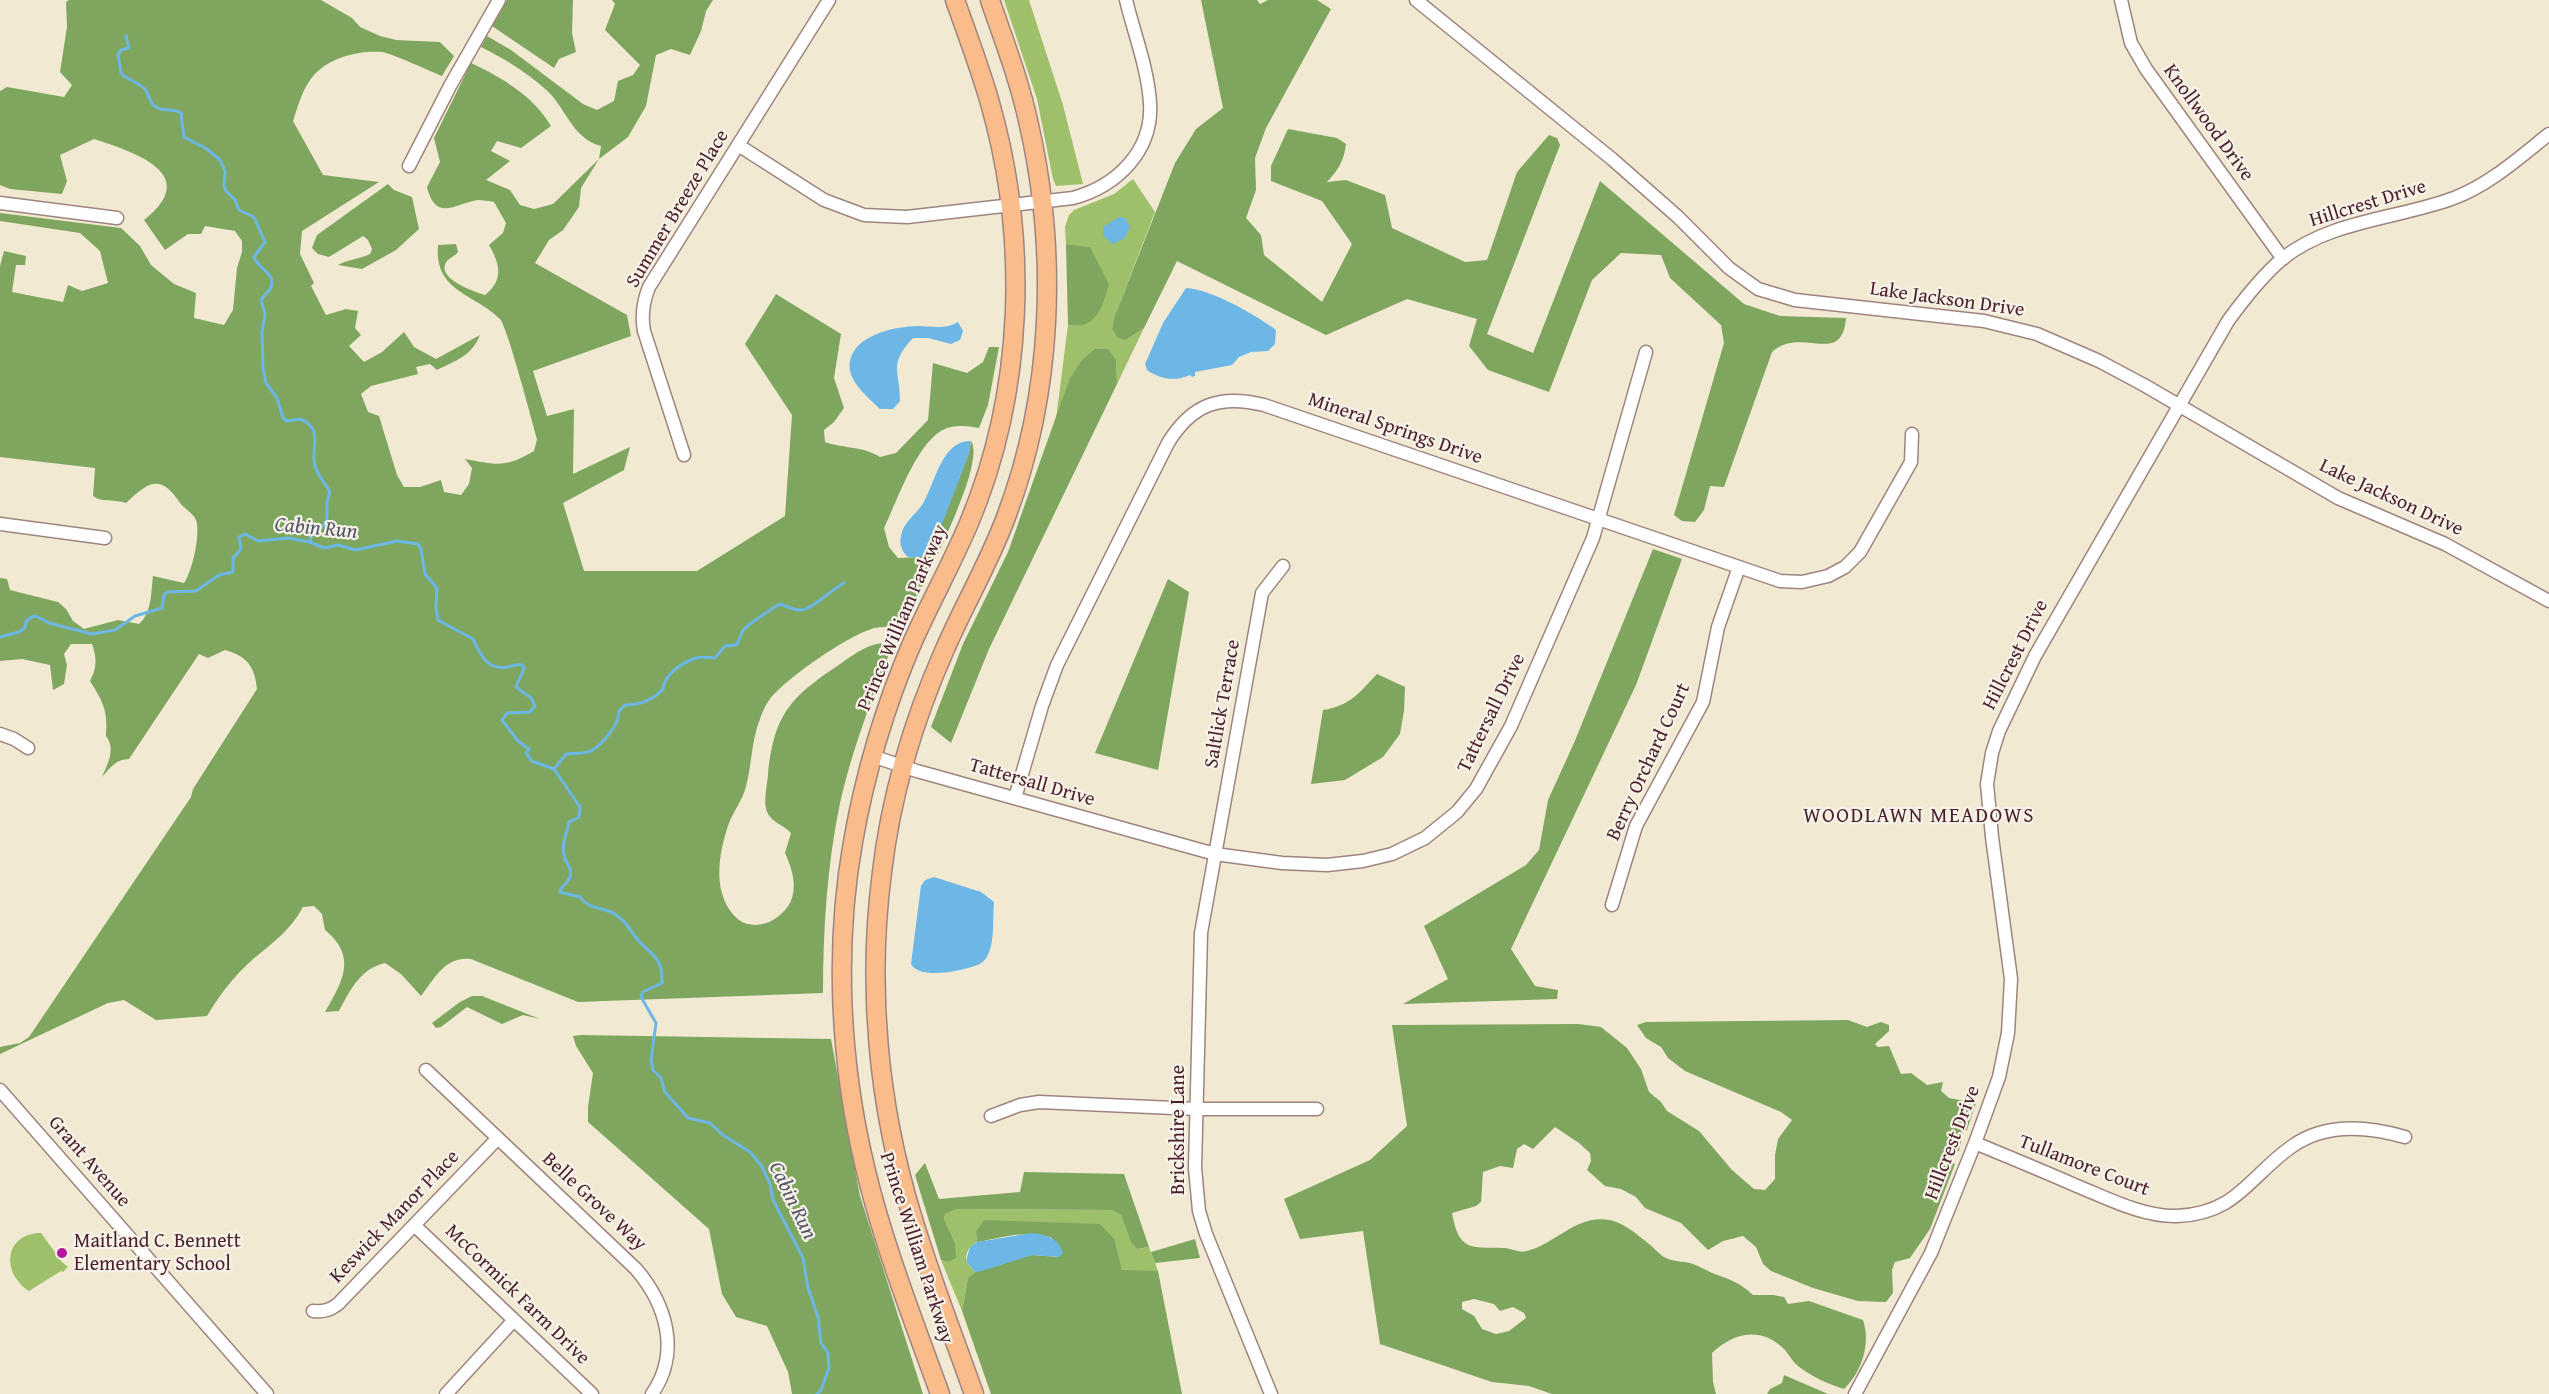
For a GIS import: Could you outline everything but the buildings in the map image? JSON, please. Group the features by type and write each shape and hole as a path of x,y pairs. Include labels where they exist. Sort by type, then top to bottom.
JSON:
{"highway":[{"name":"Prince William Parkway","path":"940,1394 878,1216 865,1168 849,1079 844,1007 844,925 853,842 872,756 895,686 914,640 970,521 994,447 1009,377 1016,271 1011,205 990,103 955,0"},
{"name":"Prince William Parkway","path":"974,1394 912,1216 894,1147 879,1057 876,974 878,907 889,828 903,766 936,669 1006,516 1028,444 1040,385 1046,324 1047,244 1043,202 1028,120 990,0"}],"street":[{"path":"409,166 450,86 499,0"},
{"name":"Summer Breeze Place","path":"684,455 644,331 642,314 650,287 829,0"},
{"path":"738,145 824,200 864,215 907,217 1043,202 1073,198 1104,187 1131,164 1146,136 1150,113 1149,90 1126,0"},
{"name":"Lake Jackson Drive","path":"1416,0 1612,159 1678,217 1729,268 1758,289 1795,300 1887,309 2011,326 2066,345 2180,405 2313,485 2460,552 2549,601"},
{"name":"Knollwood Drive","path":"2121,0 2131,43 2146,69 2283,259"},
{"name":"Hillcrest Drive","path":"1855,1394 1932,1253 1976,1143 1999,1077 2008,1033 2010,968 1989,815 1987,784 1992,753 2004,721 2035,656 2228,321 2247,295 2283,259 2313,240 2340,230 2455,198 2495,175 2549,134"},
{"path":"0,203 117,218"},
{"name":"Tattersall Drive","path":"872,756 1215,854 1282,863 1327,865 1363,861 1392,854 1425,838 1457,812 1476,789 1511,726 1599,519 1646,352"},
{"name":"Mineral Springs Drive","path":"1015,798 1057,664 1168,443 1180,424 1206,406 1242,399 1264,405 1780,581 1802,582 1828,576 1845,567 1860,552 1911,462 1912,434"},
{"path":"0,524 105,538"},
{"name":"Saltlick Terrace","path":"1215,854 1262,593 1283,566"},
{"name":"Berry Orchard Court","path":"1612,905 1636,826 1703,702 1718,627 1739,567"},
{"path":"0,734 28,748"},
{"name":"Brickshire Lane","path":"1215,854 1201,933 1195,1168 1199,1211 1216,1262 1271,1394"},
{"name":"Belle Grove Way","path":"426,1070 636,1269 654,1292 666,1324 668,1350 663,1373 652,1394"},
{"name":"Grant Avenue","path":"0,1090 267,1394"},
{"path":"992,1116 1020,1105 1040,1102 1197,1109 1317,1109"},
{"name":"Tullamore Court","path":"1976,1143 2110,1199 2152,1213 2175,1216 2199,1213 2241,1194 2290,1148 2319,1133 2362,1129 2405,1137"},
{"name":"Keswick Manor Place","path":"313,1311 321,1312 338,1304 498,1138"},
{"name":"McCormick Farm Drive","path":"414,1225 592,1394"},
{"path":"446,1394 514,1320"}],"green space":[{"path":"69,0 321,0 352,18 360,27 380,36 396,40 440,42 454,56 442,76 382,52 364,52 336,59 310,80 301,97 293,121 323,175 379,182 302,231 300,254 314,283 311,286 326,315 346,309 358,311 355,328 361,335 349,346 364,362 382,352 404,332 414,347 436,359 480,335 468,353 450,364 437,370 430,364 416,367 418,374 371,386 361,394 368,412 379,416 397,475 404,487 420,487 441,480 444,492 461,495 469,484 472,468 465,459 493,464 508,463 534,451 537,439 513,355 500,319 449,282 442,273 438,261 438,245 456,244 458,252 448,260 444,267 446,273 457,283 485,295 498,278 498,265 489,245 503,233 506,223 494,202 478,200 455,207 441,208 431,198 427,187 440,162 434,138 471,63 516,89 544,115 551,126 521,148 497,141 491,151 510,161 486,180 510,190 520,205 534,209 553,204 599,159 581,188 579,207 563,230 549,240 535,263 627,315 631,336 533,371 547,416 574,409 573,474 630,447 624,470 563,503 584,571 697,571 785,516 792,415 745,344 776,294 841,334 834,378 844,408 834,422 824,430 825,442 867,451 880,457 896,453 928,420 933,363 967,373 983,362 989,347 999,347 988,405 979,428 956,426 936,434 918,457 884,528 889,547 898,558 920,557 932,548 969,453 971,441 973,455 960,503 902,629 875,628 851,638 803,669 770,699 757,727 745,790 725,835 719,874 724,900 739,920 747,924 765,924 782,914 792,899 794,890 792,872 785,853 791,833 769,816 765,803 771,753 781,721 798,696 825,674 863,649 885,643 889,651 887,660 855,748 840,803 827,898 823,993 578,1002 471,959 462,959 447,965 421,996 401,974 385,963 376,966 357,981 339,1011 325,1012 341,980 344,960 335,940 325,930 322,914 314,906 303,907 286,930 244,967 216,1001 207,1016 156,1020 124,1000 108,1003 0,1054 0,1047 20,1043 29,1037 191,797 193,789 257,689 249,664 233,652 225,650 208,658 199,654 129,759 117,762 102,777 111,751 106,736 104,707 90,681 96,663 92,644 71,644 64,654 67,665 64,684 53,690 50,665 22,659 0,661 0,578 7,579 10,590 58,602 66,609 73,621 84,629 118,620 139,624 149,608 153,576 184,583 187,578 197,543 197,526 191,513 161,484 148,486 126,503 104,500 93,496 95,468 0,457 0,266 4,251 26,256 25,265 16,265 12,292 63,302 68,285 82,291 108,283 100,251 80,233 0,221 0,213 121,228 140,246 151,265 174,284 196,293 194,318 224,325 233,310 237,268 242,252 242,241 235,231 205,226 201,234 188,234 165,250 144,220 160,204 167,190 165,178 156,167 143,158 94,139 60,155 67,181 62,194 10,189 0,185 0,91 7,87 64,97 72,85 60,72 67,27 66,2"},
{"path":"507,0 573,0 572,33 576,52 559,59 554,68 492,26"},
{"path":"612,0 713,0 706,11 701,31 690,55 671,49 656,55 646,106 628,137 599,159 601,146 591,142 576,129 552,95 514,65 481,47 487,36 511,50 583,104 597,110 614,101 618,81 633,75 640,65 605,30 615,4"},
{"path":"1004,0 1029,0 1063,105 1083,184 1056,186 1037,99"},
{"path":"1201,0 1257,0 1260,4 1268,0 1317,0 1331,9 1266,128 1255,158 1256,190 1246,218 1261,235 1264,255 1322,302 1352,244 1322,201 1271,181 1271,166 1288,129 1337,138 1346,144 1340,165 1327,182 1346,180 1385,195 1392,228 1465,262 1487,260 1517,172 1549,135 1557,138 1560,145 1487,334 1533,353 1600,181 1744,304 1780,316 1846,318 1843,333 1837,341 1828,344 1795,342 1783,345 1772,352 1724,487 1710,486 1704,510 1695,522 1682,521 1674,515 1724,343 1721,325 1670,278 1661,255 1621,253 1592,280 1549,392 1488,370 1469,346 1477,319 1407,299 1326,335 1177,261 1144,328 1126,340 1118,338 1112,329 1114,318 1175,163 1196,129 1223,108"},
{"path":"1133,179 1155,212 1114,318 1112,329 1126,340 1144,328 1117,384 1116,360 1069,380 1056,419 1068,325 1078,326 1090,247 1066,244 1065,227 1069,215 1074,210 1114,194"},
{"path":"388,184 394,190 412,197 419,229 396,250 362,269 338,265 370,254 372,249 368,240 363,236 329,257 318,254 312,248 317,235"},
{"path":"1066,244 1090,247 1109,284 1097,315 1086,324 1078,326 1068,325"},
{"path":"1095,349 1108,349 1116,360 1117,384 989,649 951,743 931,727 963,644 1008,552 1069,380 1082,360"},
{"path":"1653,549 1682,559 1636,685 1511,949 1535,986 1558,990 1557,999 1403,1004 1448,979 1424,926 1526,865 1539,850 1548,800 1574,743"},
{"path":"1168,579 1189,592 1158,770 1095,753"},
{"path":"1377,674 1405,687 1400,734 1383,757 1345,780 1311,784 1323,710 1347,702"},
{"path":"472,996 482,996 540,1019 523,1015 502,1024 467,1007 441,1027 436,1028 432,1023"},
{"path":"1848,1020 1867,1027 1881,1022 1889,1025 1889,1031 1875,1044 1878,1047 1889,1046 1901,1074 1911,1073 1927,1085 1943,1082 1941,1091 1949,1098 1976,1103 1967,1130 1959,1135 1961,1142 1959,1151 1951,1153 1949,1161 1955,1164 1930,1229 1910,1258 1895,1262 1892,1270 1893,1293 1886,1302 1858,1301 1813,1288 1771,1271 1763,1264 1756,1247 1743,1236 1723,1241 1708,1250 1681,1223 1645,1208 1636,1197 1621,1189 1605,1186 1587,1170 1591,1161 1590,1153 1555,1127 1533,1149 1524,1144 1517,1149 1513,1168 1500,1166 1483,1172 1481,1202 1476,1206 1452,1213 1458,1235 1468,1245 1475,1247 1504,1248 1523,1252 1540,1246 1578,1224 1598,1219 1610,1220 1636,1233 1664,1257 1690,1263 1737,1283 1753,1295 1784,1297 1788,1304 1809,1301 1863,1320 1866,1338 1863,1357 1850,1382 1844,1389 1820,1380 1798,1366 1774,1341 1756,1335 1738,1337 1712,1353 1713,1382 1716,1394 1552,1394 1529,1386 1492,1382 1380,1344 1363,1231 1300,1239 1284,1199 1370,1160 1407,1126 1392,1025 1578,1024 1601,1027 1627,1048 1641,1069 1649,1092 1661,1102 1667,1111 1699,1131 1732,1170 1754,1189 1765,1190 1775,1179 1778,1139 1792,1120 1781,1112 1685,1071 1668,1058 1661,1047 1646,1038 1637,1025 1646,1022","holes":["1474,1299 1494,1304 1500,1311 1513,1307 1524,1313 1526,1318 1509,1331 1496,1334 1482,1329 1474,1316 1462,1309 1462,1302"]},
{"path":"573,1036 831,1039 860,1196 923,1394 792,1394 788,1372 767,1326 736,1317 722,1294 709,1229 588,1122 593,1073 576,1046"},
{"path":"925,1163 939,1199 1020,1192 1024,1172 1124,1174 1149,1247 1137,1249 1131,1243 1121,1215 1111,1210 957,1209 945,1214 944,1219 955,1243 956,1258 948,1262 941,1260 915,1175"},
{"path":"957,1209 1111,1210 1121,1215 1131,1243 1137,1249 1149,1247 1158,1271 1122,1271 1115,1240 976,1232 977,1242 969,1250 966,1261 975,1272 968,1278 962,1311 941,1260 948,1262 955,1243 944,1219 945,1214"},
{"path":"984,1220 1100,1224 1115,1240 1122,1270 1158,1271 1182,1394 991,1394 962,1311 968,1278 975,1272 1032,1255 1059,1257 1052,1238 1043,1235 1024,1234 977,1242 976,1232"},
{"path":"41,1233 68,1267 29,1291 14,1274 11,1255 20,1239"},
{"path":"1195,1239 1200,1258 1155,1263 1151,1252"},
{"path":"1784,1375 1828,1394 1767,1394 1770,1389 1782,1383"}],"water":[{"path":"1119,217 1125,218 1130,227 1124,239 1112,244 1103,235 1103,227"},
{"path":"1186,288 1208,293 1257,317 1276,330 1275,344 1268,351 1251,352 1239,357 1232,365 1195,372 1195,376 1192,377 1190,375 1167,378 1157,376 1147,370 1145,364 1163,323"},
{"path":"958,322 963,331 960,340 951,344 928,338 913,338 905,347 900,355 897,368 900,401 893,409 880,409 861,390 852,376 850,360 854,351 873,335 900,328 943,327"},
{"path":"971,441 969,453 933,548 920,557 908,557 901,545 904,527 922,505 946,456 961,443"},
{"path":"934,877 981,892 994,902 993,936 989,952 980,964 954,971 933,973 923,972 911,964 921,886 925,880"},
{"path":"1032,1233 1047,1236 1055,1241 1063,1253 1059,1257 1032,1255 975,1272 966,1261 970,1247 977,1242"}],"waterway":[{"path":"126,36 129,48 121,50 118,55 121,73 145,89 155,106 181,113 184,137 207,149 220,160 225,171 226,191 235,200 239,210 254,217 265,242 254,257 269,274 272,282 270,289 261,300 265,314 262,332 263,368 266,383 277,398 283,418 287,421 300,419 312,428 315,440 315,466 330,492 327,502 327,518 324,525 311,536 310,542"},
{"name":"Cabin Run","path":"0,637 19,632 25,628 31,617 36,616 49,623 92,634 115,630 135,616 162,608 164,595 167,592 196,591 219,575 233,572 233,558 241,549 239,537 245,534 258,541 288,538 310,542 324,548 338,545 356,550 397,541 418,544 425,574 437,588 438,620 473,639 482,656 490,664 501,668 522,665 524,668 516,687 531,698 535,706 530,712 507,713 502,720 518,741 529,749 526,753 532,761 554,769 580,807 579,817 569,822 565,838 563,851 571,874 560,892 580,897 591,906 618,916 659,962 662,983 643,992 641,997 656,1023 651,1060 653,1070 661,1078 665,1092 688,1118 710,1123 723,1135 750,1152 761,1165 770,1184 773,1200 803,1258 808,1288 818,1317 821,1343 828,1353 829,1368 821,1390 817,1394"},
{"path":"554,769 566,754 586,753 596,748 610,734 619,711 625,705 651,699 663,689 670,674 680,666 698,657 715,658 725,646 736,645 742,632 748,626 780,604 794,609 804,609 844,583"}],"place":[{"name":"Maitland C. Bennett Elementary School","path":"62,1253"}],"district":[{"name":"WOODLAWN MEADOWS","path":"1919,817"}]}
